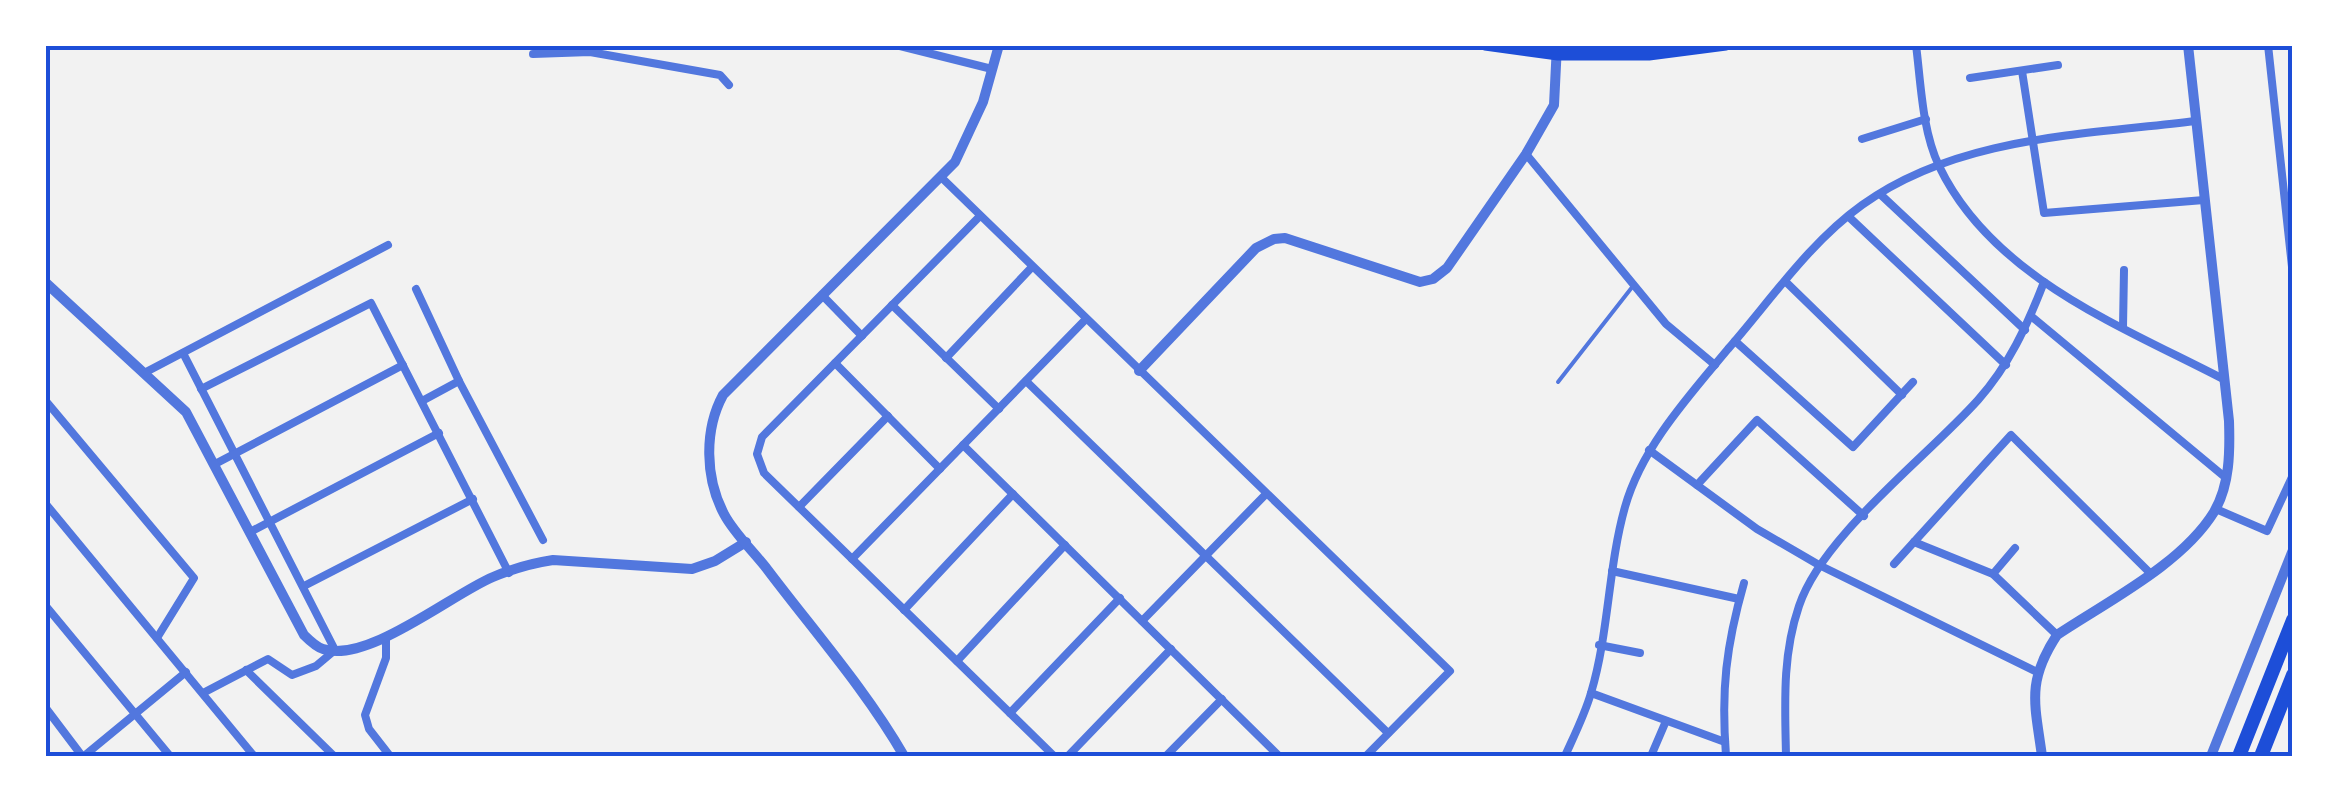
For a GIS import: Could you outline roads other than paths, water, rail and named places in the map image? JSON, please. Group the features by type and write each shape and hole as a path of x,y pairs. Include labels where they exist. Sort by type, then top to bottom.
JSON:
{"highway":[{"path":"2239,756 2293,620"},
{"path":"2261,756 2293,675"}],"main road":[{"path":"1485,45 1649,55 1726,45"}],"street":[{"path":"896,45 992,68"},
{"path":"904,756 875,711 725,516 710,462 714,411 723,395 942,178 969,136 999,45"},
{"path":"1916,45 1926,119 1939,165 1973,218 2000,248 2044,282 2223,379"},
{"path":"2042,756 2034,700 2036,672 2057,635 2192,541 2216,509 2226,478 2230,450 2188,45"},
{"path":"2268,45 2293,276"},
{"path":"533,54 590,48 720,76 729,85"},
{"path":"1139,371 1256,248 1274,239 1285,238 1420,282 1433,279 1447,268 1526,154 1554,105 1557,50"},
{"path":"1970,78 2058,65"},
{"path":"2022,72 2044,212 2204,200"},
{"path":"1862,139 1926,119"},
{"path":"1565,756 1592,694 1626,504 1649,450 1809,253 1880,194 1974,153 2034,140 2196,122"},
{"path":"1526,154 1666,324 1715,365"},
{"path":"942,178 1450,670 1366,756"},
{"path":"1880,194 2025,330"},
{"path":"980,216 762,436 757,454 764,472 1054,756"},
{"path":"1849,217 2006,365"},
{"path":"146,372 388,245"},
{"path":"946,358 1032,267"},
{"path":"2124,270 2124,327"},
{"path":"45,282 186,412 304,636 321,649 370,644 494,577 554,560 692,569 715,562 746,542"},
{"path":"1786,282 1902,394"},
{"path":"1786,756 1785,657 1800,602 1819,565 1977,401 2006,365 2044,282"},
{"path":"416,288 459,381 543,540"},
{"path":"822,295 862,336"},
{"path":"201,389 371,303 508,573"},
{"path":"892,305 999,409"},
{"path":"2031,316 2226,478"},
{"path":"852,559 1085,320"},
{"path":"1735,342 1853,447 1913,382"},
{"path":"183,352 336,650"},
{"path":"835,363 940,469"},
{"path":"215,464 403,365"},
{"path":"422,400 459,381"},
{"path":"1026,381 1388,733"},
{"path":"45,400 194,578 158,638"},
{"path":"799,507 888,416"},
{"path":"1696,485 1758,420 1864,516"},
{"path":"250,532 439,433"},
{"path":"1894,564 2011,436 2150,573"},
{"path":"963,445 1275,755"},
{"path":"1649,450 1757,529 1819,565 2036,672"},
{"path":"2216,509 2267,531 2293,475"},
{"path":"904,610 1013,494"},
{"path":"1142,620 1266,494"},
{"path":"304,586 473,499"},
{"path":"45,503 254,756"},
{"path":"1914,542 1992,574 2057,635"},
{"path":"956,661 1065,545"},
{"path":"1992,574 2015,548"},
{"path":"2211,756 2293,550"},
{"path":"1612,571 1739,598"},
{"path":"1726,756 1724,682 1728,639 1744,583"},
{"path":"1010,713 1120,598"},
{"path":"45,605 170,756"},
{"path":"386,637 386,658 364,715 369,729 390,756"},
{"path":"1600,646 1640,654"},
{"path":"1068,756 1171,649"},
{"path":"203,693 268,659 292,674 316,666 336,650"},
{"path":"246,670 334,756"},
{"path":"45,707 83,756 186,672"},
{"path":"1592,694 1725,742"},
{"path":"1166,756 1222,699"},
{"path":"1651,756 1666,721"}],"lane":[{"path":"1558,382 1633,286"}]}
